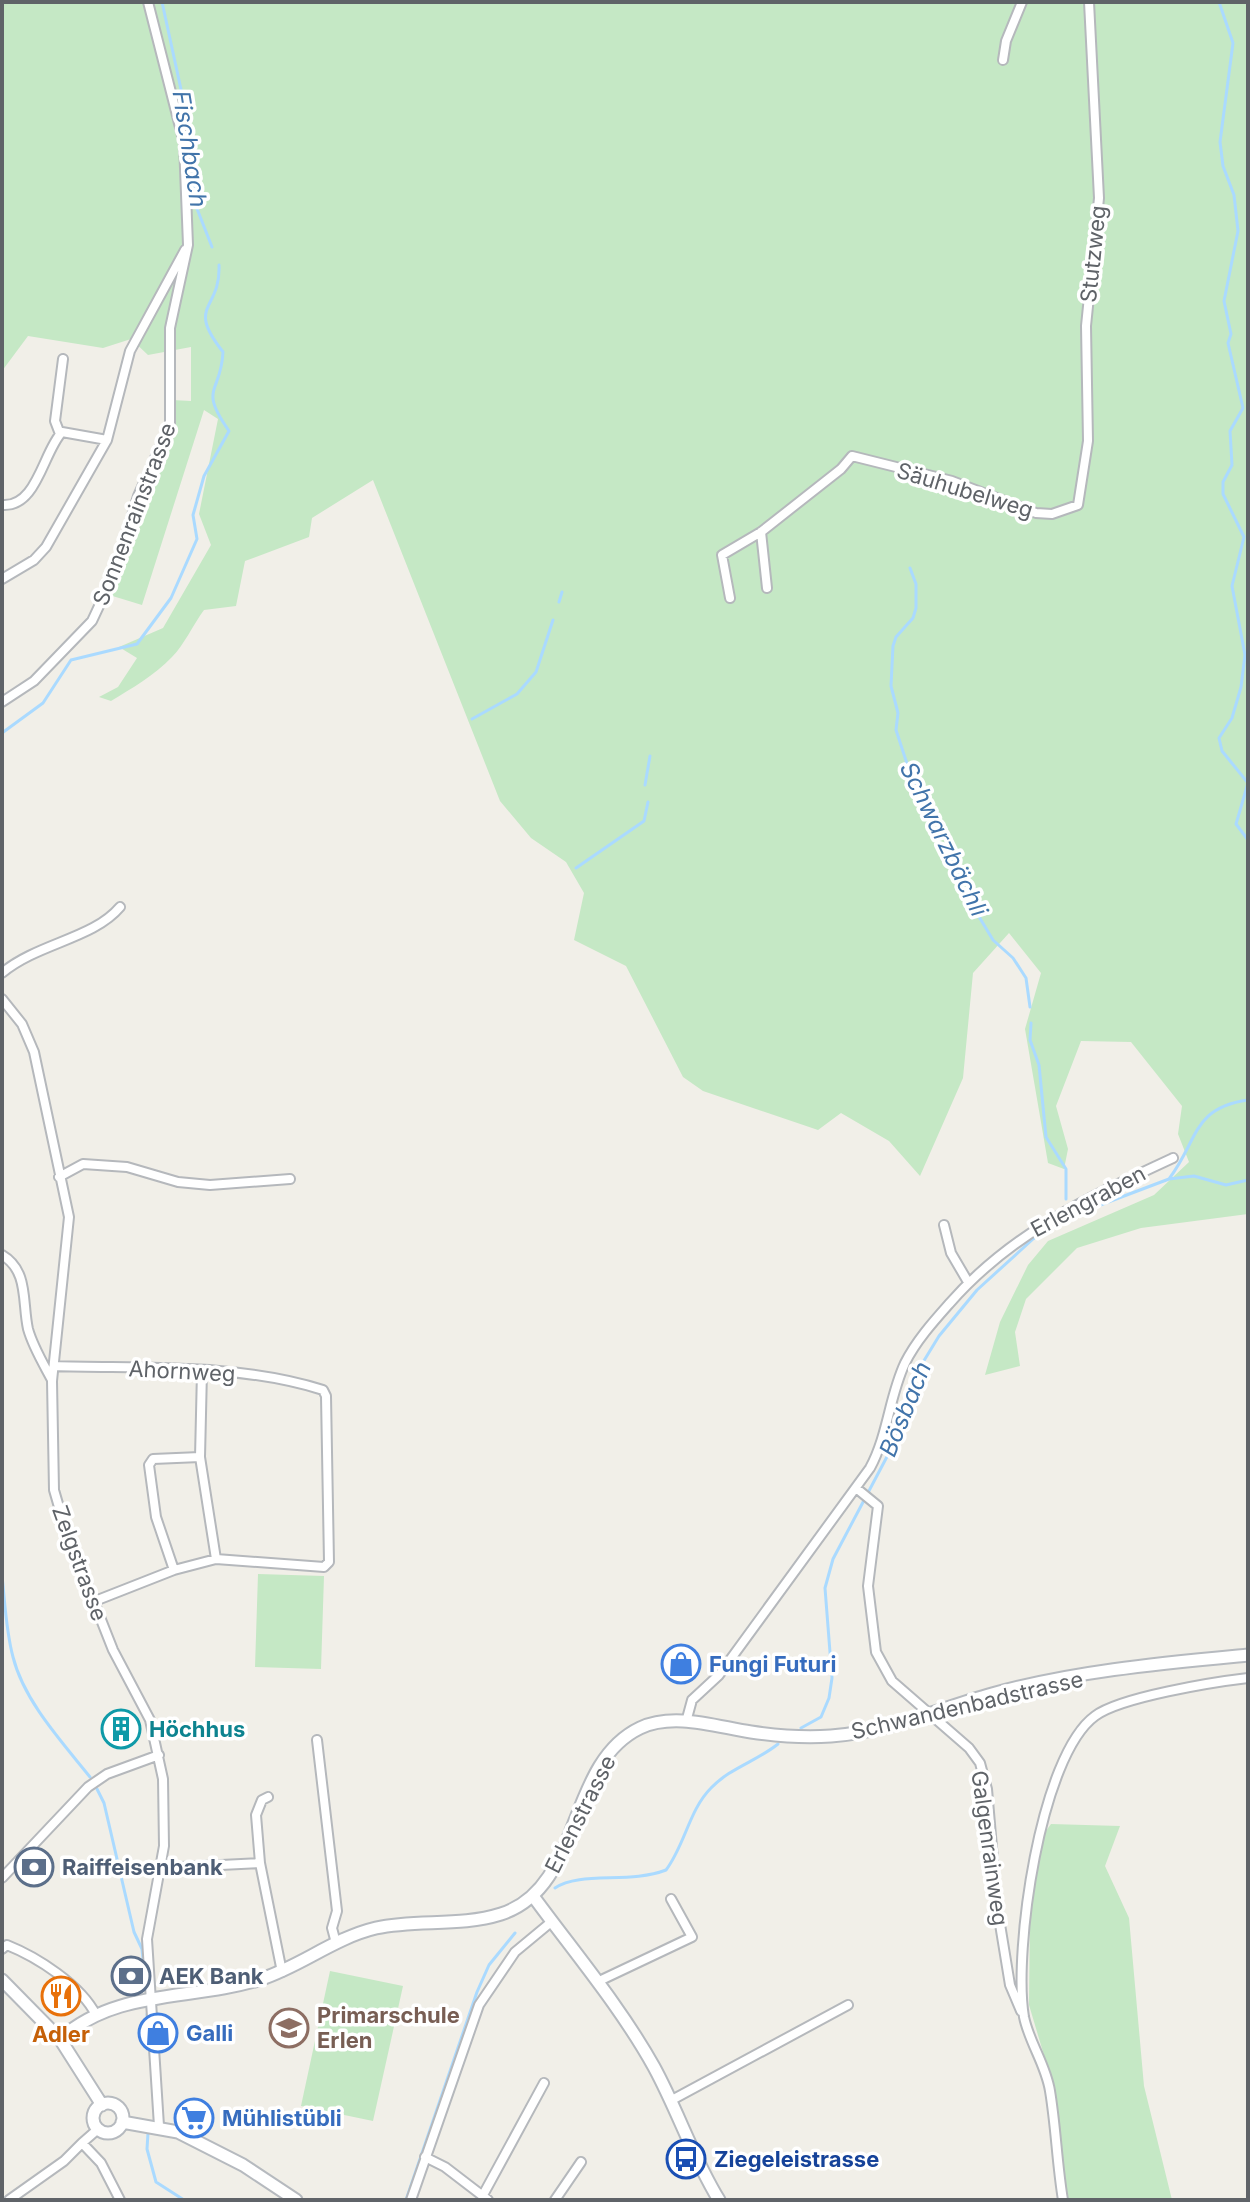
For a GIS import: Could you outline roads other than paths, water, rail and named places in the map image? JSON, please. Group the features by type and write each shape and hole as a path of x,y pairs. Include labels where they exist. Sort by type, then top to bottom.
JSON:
{"street":[{"name":"Sonnenrainstrasse","path":"2,702 34,681 82,634 110,584 138,496 170,425 170,328 188,245 184,143 148,2"},
{"path":"1003,60 1006,41 1022,2"},
{"name":"Stutzweg","path":"1078,505 1088,441 1086,326 1099,198 1089,2"},
{"path":"2,579 34,560 46,547 107,440 130,351 188,245"},
{"path":"2,505 17,503 29,492 60,434 56,416 63,359"},
{"path":"60,434 71,431 107,440"},
{"name":"Säuhubelweg","path":"761,532 841,469 852,456 952,481 1036,513 1059,513 1078,505"},
{"path":"730,598 722,555 761,532 767,588"},
{"path":"2,973 20,958 70,936 95,929 120,907"},
{"name":"Zelgstrasse","path":"2,999 22,1024 34,1052 69,1217 52,1381 54,1490 66,1531 113,1650 150,1720 159,1755 165,1811 161,1868 147,1931 159,2126"},
{"name":"Erlengraben","path":"859,1490 877,1455 900,1377 913,1350 968,1282 1041,1223 1074,1204 1173,1158"},
{"path":"59,1177 83,1164 127,1167 178,1182 210,1185 290,1179"},
{"path":"944,1225 951,1253 968,1282"},
{"path":"2,1255 18,1272 24,1286 28,1328 52,1381"},
{"name":"Ahornweg","path":"54,1366 202,1371 323,1390 326,1396 329,1562 324,1567 306,1569 216,1559"},
{"path":"95,1601 174,1570 216,1559 200,1457 202,1371"},
{"path":"174,1570 156,1517 149,1465 153,1459 200,1457"},
{"path":"686,1722 692,1700 719,1675 859,1490"},
{"name":"Galgenrainweg","path":"859,1490 871,1498 878,1510 868,1586 876,1652 892,1681 969,1748 984,1774 997,1906 1010,1985 1025,2019"},
{"name":"Schwandenbadstrasse","path":"686,1722 767,1734 821,1736 858,1733 932,1715 993,1694 1076,1677 1248,1655"},
{"path":"1063,2200 1050,2090 1025,2019 1021,1971 1039,1837 1063,1765 1078,1735 1091,1718 1118,1705 1248,1678"},
{"name":"Erlenstrasse","path":"60,2039 96,2015 151,1997 233,1986 282,1972 366,1931 396,1925 480,1919 516,1908 533,1896 556,1864 610,1752 641,1728 665,1722 686,1722"},
{"path":"317,1740 337,1911 332,1928 336,1943"},
{"path":"2,1878 88,1787 107,1774 159,1755"},
{"path":"268,1797 262,1800 256,1815 260,1863 282,1972"},
{"path":"161,1868 260,1863"},
{"path":"533,1896 550,1923 597,1982 651,2063 694,2157 719,2200"},
{"path":"597,1982 692,1937 671,1899"},
{"path":"411,2200 489,1985 515,1952 550,1923"},
{"path":"2,1949 7,1945 23,1952 55,1974 90,2003 96,2015"},
{"path":"2,1980 60,2039 102,2105"},
{"path":"670,2101 848,2005"},
{"path":"425,2157 486,2198 544,2083"},
{"path":"102,2105 118,2107 122,2122"},
{"path":"98,2129 94,2116 102,2105"},
{"path":"122,2122 159,2126 243,2165 296,2200"},
{"path":"98,2129 112,2132 122,2122"},
{"path":"9,2200 64,2161 98,2129"},
{"path":"82,2143 101,2163 120,2200"},
{"path":"555,2200 581,2162"}],"waterway":[{"name":"Fischbach","path":"162,2 192,140 194,201 212,247"},
{"path":"1219,2 1233,43 1220,142 1223,166 1234,195 1238,231 1224,301 1231,334 1228,343 1243,408 1230,431 1232,465 1223,482 1223,494 1244,537 1232,586 1245,655 1241,687 1232,718 1219,738 1222,751 1248,783 1236,824 1248,840"},
{"name":"Fischbach","path":"2,733 43,703 71,660 137,644 171,598 197,539 193,515 204,476 229,431 213,398 223,352 212,336 206,316 218,280 219,265"},
{"name":"Schwarzbächli","path":"910,568 916,584 916,608 913,618 896,637 893,646 891,686 898,713 896,730 912,779 925,795 946,838 948,854 971,891 975,910 993,940 1013,958 1026,978 1030,1007"},
{"path":"559,602 562,592"},
{"path":"472,719 517,694 536,672 553,620"},
{"path":"645,785 650,756"},
{"path":"576,868 644,821 648,802"},
{"name":"Schwarzbächli","path":"1031,1023 1030,1040 1039,1065 1046,1137 1066,1169 1066,1199"},
{"path":"1169,1179 1206,1118 1216,1110 1248,1100"},
{"name":"Bösbach","path":"801,1728 821,1717 829,1698 832,1678 825,1588 833,1559 890,1451 914,1377 939,1336 977,1290 1033,1239 1066,1218 1169,1179 1194,1176 1226,1185 1248,1180"},
{"path":"2,1576 9,1637 18,1673 45,1720 90,1777"},
{"name":"Bösbach","path":"555,1888 578,1880 637,1876 666,1870 697,1807 711,1788 778,1744"},
{"path":"97,1789 104,1803 134,1932 142,1949 146,1988"},
{"name":"Bösbach","path":"406,2200 477,1992 489,1965 515,1933"},
{"path":"147,2014 151,2062"},
{"path":"148,2133 147,2149 156,2182 184,2200"}],"place":[{"name":"Fungi Futuri","path":"681,1664"},
{"name":"Höchhus","path":"121,1729"},
{"name":"Raiffeisenbank","path":"34,1867"},
{"name":"AEK Bank","path":"131,1976"},
{"name":"Adler","path":"61,1996"},
{"name":"Primarschule Erlen","path":"289,2028"},
{"name":"Galli","path":"158,2033"},
{"name":"Mühlistübli","path":"194,2118"},
{"name":"Ziegeleistrasse","path":"686,2159"}]}
